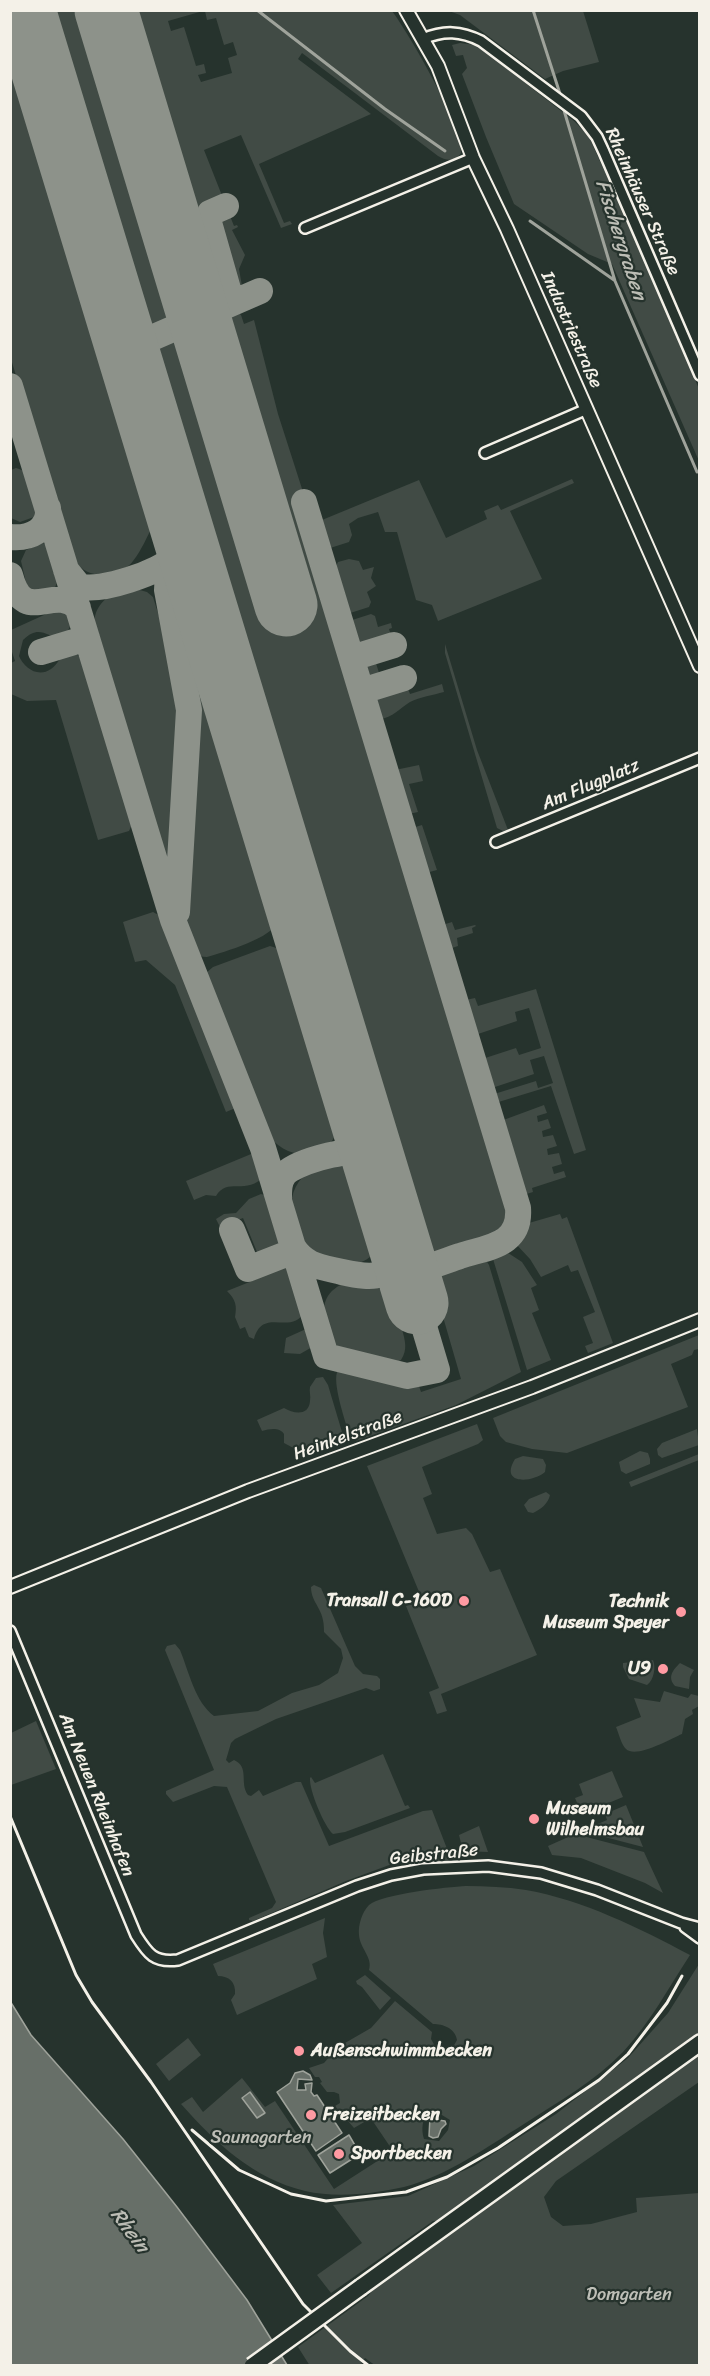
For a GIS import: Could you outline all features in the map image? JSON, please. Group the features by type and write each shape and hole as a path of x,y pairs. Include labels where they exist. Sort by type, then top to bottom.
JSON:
{"main road":[{"path":"252,2366 699,2043"}],"street":[{"name":"Industriestraße","path":"406,10 451,94 473,158 507,229 699,666"},
{"name":"Rheinhäuser Straße","path":"423,39 444,32 473,37 552,93 588,124 604,152 699,375"},
{"path":"305,228 473,158"},
{"path":"485,453 587,409"},
{"name":"Am Flugplatz","path":"496,842 699,758"},
{"name":"Heinkelstraße","path":"10,1587 248,1491 532,1387 699,1320"},
{"name":"Am Neuen Rheinhafen","path":"11,1633 136,1935 144,1948 162,1961"},
{"name":"Geibstraße","path":"162,1961 187,1957 357,1886 391,1875 423,1869 488,1866 541,1874 597,1890 699,1928"},
{"name":"Geibstraße","path":"681,1923 699,1938"}],"green space":[{"path":"47,11 203,11 168,21 171,31 184,27 196,66 204,64 206,73 198,75 201,82 232,73 228,58 237,55 233,42 224,45 216,18 207,20 205,11 392,11 422,59 445,104 460,141 461,153 450,160 438,156 302,53 298,59 371,114 259,164 284,223 290,221 292,224 281,228 241,135 204,150 234,226 238,227 232,230 245,255 239,269 242,286 232,291 224,265 219,266 225,291 223,300 149,333 144,328"},
{"path":"449,11 583,11 599,62 563,71 545,79 460,15"},
{"path":"11,36 157,522 127,567 105,574 88,572 79,566 70,555 11,359"},
{"path":"460,43 476,45 483,50 574,121 588,135 639,246 699,389 699,461 612,264 588,254 514,204 462,74 467,68 463,55 456,56 452,45"},
{"path":"235,310 241,315 244,324 254,320 278,414 304,495 297,498 512,1206 512,1219 505,1232 476,1246 435,1257 428,1257 422,1250 151,352 151,348 156,343"},
{"path":"16,468 22,470 30,478 39,507 34,517 20,522 11,518 11,470"},
{"path":"572,479 574,483 510,511 542,579 438,621 432,605 416,600 397,532 385,532 378,512 358,518 349,524 352,535 349,542 324,550 307,493 310,492 322,520 419,480 446,538 487,519 484,511 498,505 501,510"},
{"path":"43,543 51,548 58,580 54,590 38,594 27,587 21,561 26,550"},
{"path":"349,559 359,561 363,570 374,567 371,578 376,586 367,592 371,602 369,607 344,615 332,574 338,562"},
{"path":"136,589 147,592 153,597 177,674 183,717 175,848 172,859 168,860 162,858 160,853 94,630 96,612 105,600 119,592"},
{"path":"184,608 278,921 258,939 207,957 194,952 191,946 186,931 184,907 195,714 180,609"},
{"path":"55,610 68,612 74,618 65,637 35,632 23,640 19,656 28,668 36,672 46,672 51,669 68,651 86,659 134,820 129,831 98,840 56,700 27,701 11,694 11,663 15,661 11,649 11,630"},
{"path":"371,614 375,616 378,627 391,623 392,628 389,629 392,639 356,648 346,622"},
{"path":"445,644 477,750 508,830 503,831 497,828 445,653"},
{"path":"374,657 381,679 367,682 364,680 360,664"},
{"path":"406,683 410,694 442,684 444,692 414,700 385,718 375,718 371,695"},
{"path":"419,765 423,781 409,784 418,812 409,814 403,809 392,774 395,770"},
{"path":"422,825 437,870 422,874 410,833 412,828"},
{"path":"153,912 164,918 238,1107 226,1112 175,985 146,960 135,962 123,922"},
{"path":"452,922 455,930 476,926 472,928 473,933 457,938 458,946 446,950 439,926"},
{"path":"270,946 283,950 289,955 338,1120 333,1140 315,1153 297,1154 288,1151 267,1133 206,982 206,973 213,967"},
{"path":"536,989 586,1150 574,1154 551,1086 492,1104 491,1095 536,1081 538,1088 553,1083 544,1056 530,1060 534,1074 492,1088 487,1086 479,1060 516,1048 519,1055 541,1048 529,1008 515,1012 517,1021 472,1036 461,1001 475,998 478,1006"},
{"path":"544,1105 547,1113 537,1116 538,1122 548,1119 551,1128 542,1131 543,1137 553,1135 557,1146 547,1149 548,1155 559,1153 562,1164 552,1167 554,1174 564,1171 566,1177 532,1188 533,1192 520,1196 498,1122"},
{"path":"256,1152 265,1175 258,1181 251,1185 226,1187 216,1196 206,1195 194,1200 186,1181"},
{"path":"324,1165 344,1168 354,1175 360,1188 370,1225 374,1252 359,1263 340,1262 320,1255 297,1233 291,1209 296,1187 302,1177"},
{"path":"261,1194 271,1197 282,1236 278,1246 266,1253 257,1252 243,1218 220,1227 216,1219 224,1214 236,1213 249,1199"},
{"path":"560,1214 562,1219 567,1217 613,1343 588,1353 585,1346 593,1343 583,1317 595,1312 578,1270 571,1272 568,1265 541,1277 530,1259 514,1242 522,1225"},
{"path":"502,1249 522,1262 537,1285 531,1288 539,1310 532,1313 551,1360 527,1370 493,1259 496,1252"},
{"path":"484,1257 489,1265 521,1372 456,1405 356,1441 350,1437 336,1383 338,1370 349,1368 418,1383 421,1392 461,1379 432,1279 445,1266"},
{"path":"276,1265 282,1265 292,1271 305,1311 293,1322 264,1324 258,1329 254,1339 249,1337 245,1327 240,1329 235,1317 235,1303 227,1291 257,1279"},
{"path":"348,1282 361,1282 379,1288 390,1300 395,1308 405,1341 405,1352 401,1360 386,1364 360,1359 343,1353 332,1342 324,1318 326,1299 334,1289"},
{"path":"306,1329 312,1332 314,1346 300,1354 284,1353 286,1338"},
{"path":"699,1335 699,1349 694,1350 692,1355 671,1364 688,1407 567,1453 532,1449 506,1442 500,1436 493,1418"},
{"path":"323,1377 328,1385 342,1432 329,1442 316,1442 311,1450 301,1452 284,1443 284,1434 280,1430 262,1431 257,1420 284,1408 292,1412 307,1409 310,1401 310,1387 316,1378"},
{"path":"477,1424 483,1440 478,1444 422,1467 432,1494 423,1498 437,1534 466,1528 472,1534 490,1572 500,1569 537,1655 441,1694 447,1711 437,1714 429,1692 439,1688 406,1606 422,1599 367,1466"},
{"path":"697,1429 699,1445 662,1458 658,1455 657,1449 662,1443"},
{"path":"640,1451 648,1453 650,1464 626,1474 621,1471 619,1462"},
{"path":"699,1454 699,1460 631,1487 629,1482"},
{"path":"523,1456 543,1459 546,1465 545,1472 526,1480 514,1477 511,1474 511,1467 515,1459"},
{"path":"546,1492 550,1495 546,1504 533,1513 528,1512 524,1505 529,1499"},
{"path":"314,1585 321,1588 355,1666 363,1674 377,1676 380,1679 380,1689 374,1691 366,1688 276,1719 235,1739 231,1743 226,1760 229,1763 234,1760 242,1767 245,1790 251,1796 259,1790 263,1796 301,1782 329,1846 423,1811 432,1810 451,1859 445,1862 426,1863 424,1860 392,1864 253,1921 249,1918 272,1908 276,1902 227,1787 214,1786 173,1802 166,1794 166,1791 214,1770 165,1650 167,1646 175,1644 180,1650 197,1695 214,1716 258,1711 292,1693 319,1685 338,1673 343,1658 341,1649 324,1632 322,1617 313,1598 311,1587"},
{"path":"653,1660 654,1673 647,1685 629,1679 623,1667 623,1663 643,1663"},
{"path":"680,1663 694,1670 690,1677 689,1689 675,1686 671,1680 673,1671"},
{"path":"664,1691 688,1698 691,1694 699,1696 699,1706 692,1710 693,1714 685,1719 682,1734 645,1750 637,1752 626,1749 616,1727 641,1717 634,1698 660,1702"},
{"path":"36,1721 56,1769 11,1785 11,1733"},
{"path":"383,1754 405,1806 408,1805 410,1808 345,1832 333,1834 325,1824 318,1808 310,1778 315,1783"},
{"path":"612,1771 623,1797 582,1814 575,1798 583,1795 579,1784"},
{"path":"626,1805 643,1847 574,1829 583,1824 586,1829 607,1820 605,1814"},
{"path":"479,1826 488,1852 463,1851 459,1835"},
{"path":"575,1834 644,1852 663,1893 645,1883 581,1858 552,1855 548,1846"},
{"name":"Saunagarten","path":"466,1886 518,1889 568,1901 631,1925 690,1955 642,2029 612,2063 563,2099 466,2160 436,2176 404,2187 380,2192 342,2195 305,2191 286,2185 268,2177 236,2157 181,2104 192,2097 203,2112 242,2078 265,2107 275,2101 334,2189 393,2151 372,2120 354,2128 335,2106 340,2103 339,2094 327,2092 320,2083 322,2082 319,2077 315,2077 309,2068 324,2063 338,2047 371,2028 395,2001 432,2032 431,2039 436,2048 444,2052 453,2047 457,2040 454,2032 444,2026 433,2024 369,1970 369,1961 360,1940 359,1931 364,1911 376,1901 415,1892","holes":["429,2112 437,2112 450,2120 448,2130 439,2141 424,2139 422,2128 425,2117"]},
{"path":"325,1918 323,1933 327,1957 312,1964 317,1979 237,2015 231,2000 235,1994 233,1983 225,1977 218,1976 213,1964"},
{"path":"699,1964 699,2034 440,2221 433,2221 331,2293 317,2275 362,2243 333,2205 408,2196 474,2166 556,2114 628,2058 668,2013"},
{"path":"365,1975 391,1998 380,2010 357,1984 356,1981"},
{"path":"188,2038 201,2055 169,2081 156,2064"},
{"name":"Domgarten","path":"699,2055 699,2082 556,2181 544,2197 551,2217 563,2226 591,2224 637,2212 636,2198 699,2193 699,2365 376,2366 365,2358 361,2363 364,2365 310,2366 298,2347 368,2296 378,2284 549,2159"}],"water":[{"name":"Rhein","path":"10,2001 31,2035 123,2139 177,2207 247,2300 287,2365 11,2365"},
{"name":"Freizeitbecken","path":"303,2071 310,2075 312,2080 298,2079 297,2090 306,2090 305,2084 312,2083 311,2092 314,2096 317,2095 342,2133 316,2151 277,2092 290,2083 295,2073"},
{"path":"250,2092 265,2113 257,2118 242,2098"},
{"path":"434,2116 438,2120 445,2121 446,2124 438,2137 433,2138 429,2136 430,2117"},
{"name":"Sportbecken","path":"349,2135 360,2154 330,2173 318,2155"}],"waterway":[{"path":"257,10 385,109 445,151"},
{"name":"Fischergraben","path":"533,10 561,97"},
{"name":"Fischergraben","path":"563,107 615,281 697,472"},
{"path":"530,221 614,280"}],"taxiway":[{"path":"226,206 210,213 208,219 232,303"},
{"path":"113,300 127,342 138,344 260,291"},
{"path":"138,344 131,352 141,395"},
{"path":"10,386 173,920 263,1148 326,1356 407,1376 437,1370 417,1303"},
{"path":"304,502 518,1208 514,1230 508,1238 491,1247 419,1268 406,1261 401,1251"},
{"path":"10,537 31,535 37,532 46,522 48,508"},
{"path":"177,912 189,710 167,590 169,572 177,549 179,522"},
{"path":"66,570 79,586 101,587 144,575 175,557"},
{"path":"157,570 173,571 186,576 204,601"},
{"path":"10,575 16,591 23,599 31,602 59,600 78,608"},
{"path":"41,652 87,638"},
{"path":"352,658 394,645"},
{"path":"362,691 404,678"},
{"path":"343,1151 357,1138 361,1119"},
{"path":"279,1198 281,1180 289,1170 331,1155 343,1153 362,1155 378,1174"},
{"path":"232,1230 248,1269 294,1251"},
{"path":"293,1247 303,1258 314,1265 353,1274 374,1276 389,1270 394,1263 397,1239"}],"runway":[{"path":"24,10 417,1303"},
{"path":"106,10 286,605"}],"railway":[{"path":"10,1816 76,1975 92,2002 151,2082 303,2304 350,2351 369,2366"},
{"path":"192,2130 239,2170 291,2194 326,2201 406,2192 447,2177 498,2148 599,2080 628,2054 667,2003 682,1976"}],"place":[{"name":"Transall C-160D","path":"464,1601"},
{"name":"Technik Museum Speyer","path":"681,1612"},
{"name":"U9","path":"663,1669"},
{"name":"Museum Wilhelmsbau","path":"534,1819"},
{"name":"Außenschwimmbecken","path":"299,2051"},
{"name":"Freizeitbecken","path":"311,2115"},
{"name":"Sportbecken","path":"339,2154"}]}
